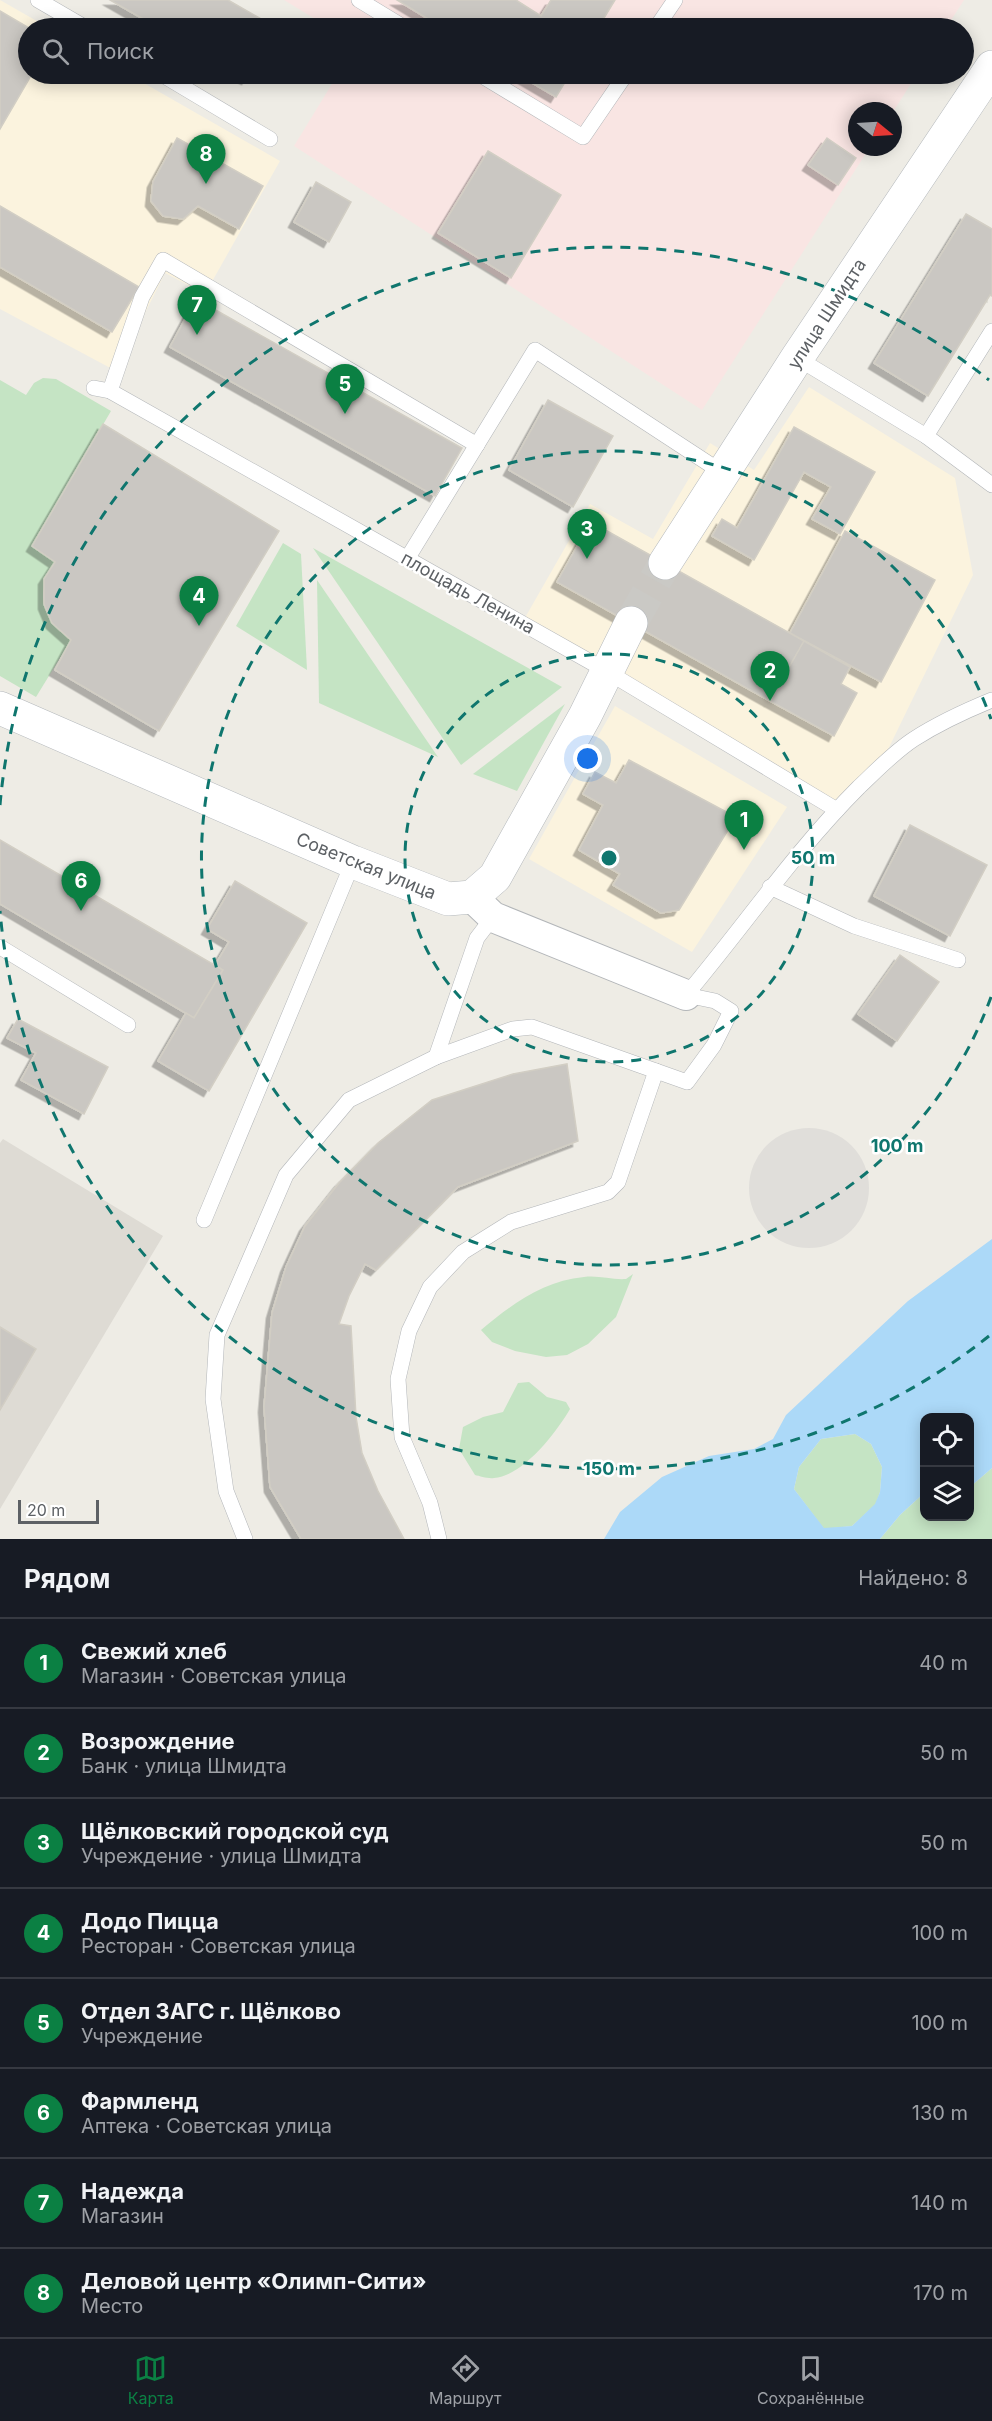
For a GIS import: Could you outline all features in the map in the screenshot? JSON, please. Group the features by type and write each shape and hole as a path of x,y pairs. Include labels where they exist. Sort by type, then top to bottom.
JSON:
{"street":[{"name":"улица Шмидта","path":"665,563 797,358 992,67"},
{"path":"483,907 495,877 608,673 631,623"},
{"name":"Советская улица","path":"0,708 353,862 448,899 483,907 686,995"}],"lane":[{"path":"38,0 69,18"},
{"path":"358,0 388,18"},
{"path":"663,18 675,0"},
{"path":"178,84 270,139"},
{"path":"496,84 583,137 619,84"},
{"path":"110,391 142,297 163,260 477,445"},
{"path":"926,436 992,331"},
{"path":"407,559 535,350 723,473"},
{"path":"797,358 926,436 992,485"},
{"name":"площадь Ленина","path":"94,388 110,391 608,673 837,810"},
{"path":"686,995 771,887 837,810 878,770 913,740 960,713 992,700"},
{"path":"204,1220 353,862"},
{"path":"771,887 854,926 958,960"},
{"path":"436,1057 477,938 483,907"},
{"path":"0,946 128,1025"},
{"name":"Советская улица","path":"656,1071 687,1082 714,1045 731,1011 715,1001 686,995"},
{"path":"245,1539 226,1491 213,1399 217,1335 286,1175 349,1100 436,1057 513,1029 532,1027 656,1071 618,1182 608,1192 512,1222 463,1252 430,1287 409,1331 398,1379 402,1437 430,1503 439,1539"}],"shaded area":[{"path":"0,0 32,18 18,18 18,84 145,84 280,161 205,294 165,273 116,371 0,309"},
{"path":"284,0 964,0 952,18 314,18"},
{"path":"332,84 911,84 899,102 848,102 848,156 864,156 702,410 294,146"},
{"path":"809,387 955,478 973,575 878,770 837,810 522,623 590,504 653,539 710,443 754,470"},
{"path":"615,706 787,807 692,952 529,859"},
{"path":"809,1128 832,1133 851,1146 864,1165 869,1188 864,1211 851,1230 832,1243 809,1248 786,1243 767,1230 754,1211 749,1188 754,1165 767,1146 786,1133"},
{"path":"3,1139 163,1236 0,1509 0,1143"}],"green space":[{"path":"43,378 56,379 111,411 32,546 55,562 45,585 44,605 53,622 71,640 36,697 0,676 0,380 26,395 34,383"},
{"path":"283,543 301,554 307,670 236,626"},
{"path":"313,548 562,687 461,765"},
{"path":"317,580 438,757 319,703"},
{"path":"565,704 517,791 473,774"},
{"path":"633,1274 616,1317 588,1344 567,1355 546,1357 515,1351 492,1342 481,1330 516,1303 555,1283 589,1277 626,1279"},
{"path":"529,1382 547,1397 566,1402 570,1409 538,1452 516,1470 494,1478 475,1475 459,1449 463,1427 483,1417 503,1412 518,1383"},
{"path":"855,1434 871,1444 882,1467 880,1492 876,1504 852,1526 824,1529 794,1489 799,1467 821,1439"},
{"path":"992,1468 992,1539 880,1539 900,1515 920,1497 920,1521 974,1521 974,1484"}],"water":[{"path":"992,1239 992,1468 974,1484 974,1413 920,1413 920,1497 900,1515 880,1539 604,1539 620,1512 662,1477 709,1456 754,1449 773,1439 786,1415 908,1301","holes":["855,1434 871,1444 882,1467 880,1492 875,1504 852,1526 824,1528 794,1489 799,1467 821,1439"]}],"building":[{"path":"110,0 228,0 260,18 142,18"},
{"path":"397,0 516,0 541,16 551,0 615,0 604,18 427,18"},
{"path":"0,11 18,22 18,84 26,84 0,129"},
{"path":"534,84 564,84 556,97"},
{"path":"177,138 263,186 239,229 198,206 183,219 163,216 151,201 153,182"},
{"path":"827,138 848,152 848,156 856,158 838,185 808,165"},
{"path":"488,151 561,195 511,278 438,233"},
{"path":"316,182 351,202 329,242 294,222"},
{"path":"0,206 139,287 112,332 0,267"},
{"path":"966,214 992,229 992,296 990,295 928,396 874,363"},
{"path":"196,299 462,448 435,496 170,347"},
{"path":"548,400 613,436 573,507 509,470"},
{"path":"103,424 279,531 159,731 55,670 71,640 52,623 44,604 44,579 55,562 32,546"},
{"path":"794,427 875,472 840,534 812,519 831,487 804,472 754,560 712,536 722,519 737,528"},
{"path":"591,522 804,641 770,701 557,582"},
{"path":"845,531 935,580 881,682 790,633"},
{"path":"804,641 850,667 841,684 857,693 834,736 770,701"},
{"path":"629,760 736,817 679,910 661,913 613,885 620,874 579,850 603,805 583,794 595,772 616,783"},
{"path":"910,825 987,865 950,936 874,896"},
{"path":"0,840 223,970 194,1018 0,904"},
{"path":"235,881 307,923 209,1091 158,1061 186,1013 194,1018 223,970 215,965 229,942 207,929"},
{"path":"900,955 939,982 897,1041 858,1014"},
{"path":"18,1019 108,1067 84,1114 21,1080 36,1053 7,1038"},
{"path":"567,1064 578,1141 458,1187 376,1270 365,1264 349,1296 339,1324 351,1326 356,1417 362,1453 378,1491 404,1539 301,1539 270,1487 264,1407 272,1313 286,1267 305,1226 339,1183 378,1143 432,1100 513,1074"},
{"path":"0,1327 36,1349 0,1410"}],"tunnel":[{"path":"631,623 665,563"}],"place":[{"name":"Деловой центр «Олимп-Сити»","path":"206,184"},
{"name":"Надежда","path":"197,335"},
{"name":"Отдел ЗАГС г. Щёлково","path":"345,414"},
{"name":"Щёлковский городской суд","path":"587,559"},
{"name":"Додо Пицца","path":"199,626"},
{"name":"Возрождение","path":"770,701"},
{"name":"Свежий хлеб","path":"744,850"},
{"name":"Фармленд","path":"81,911"}]}
